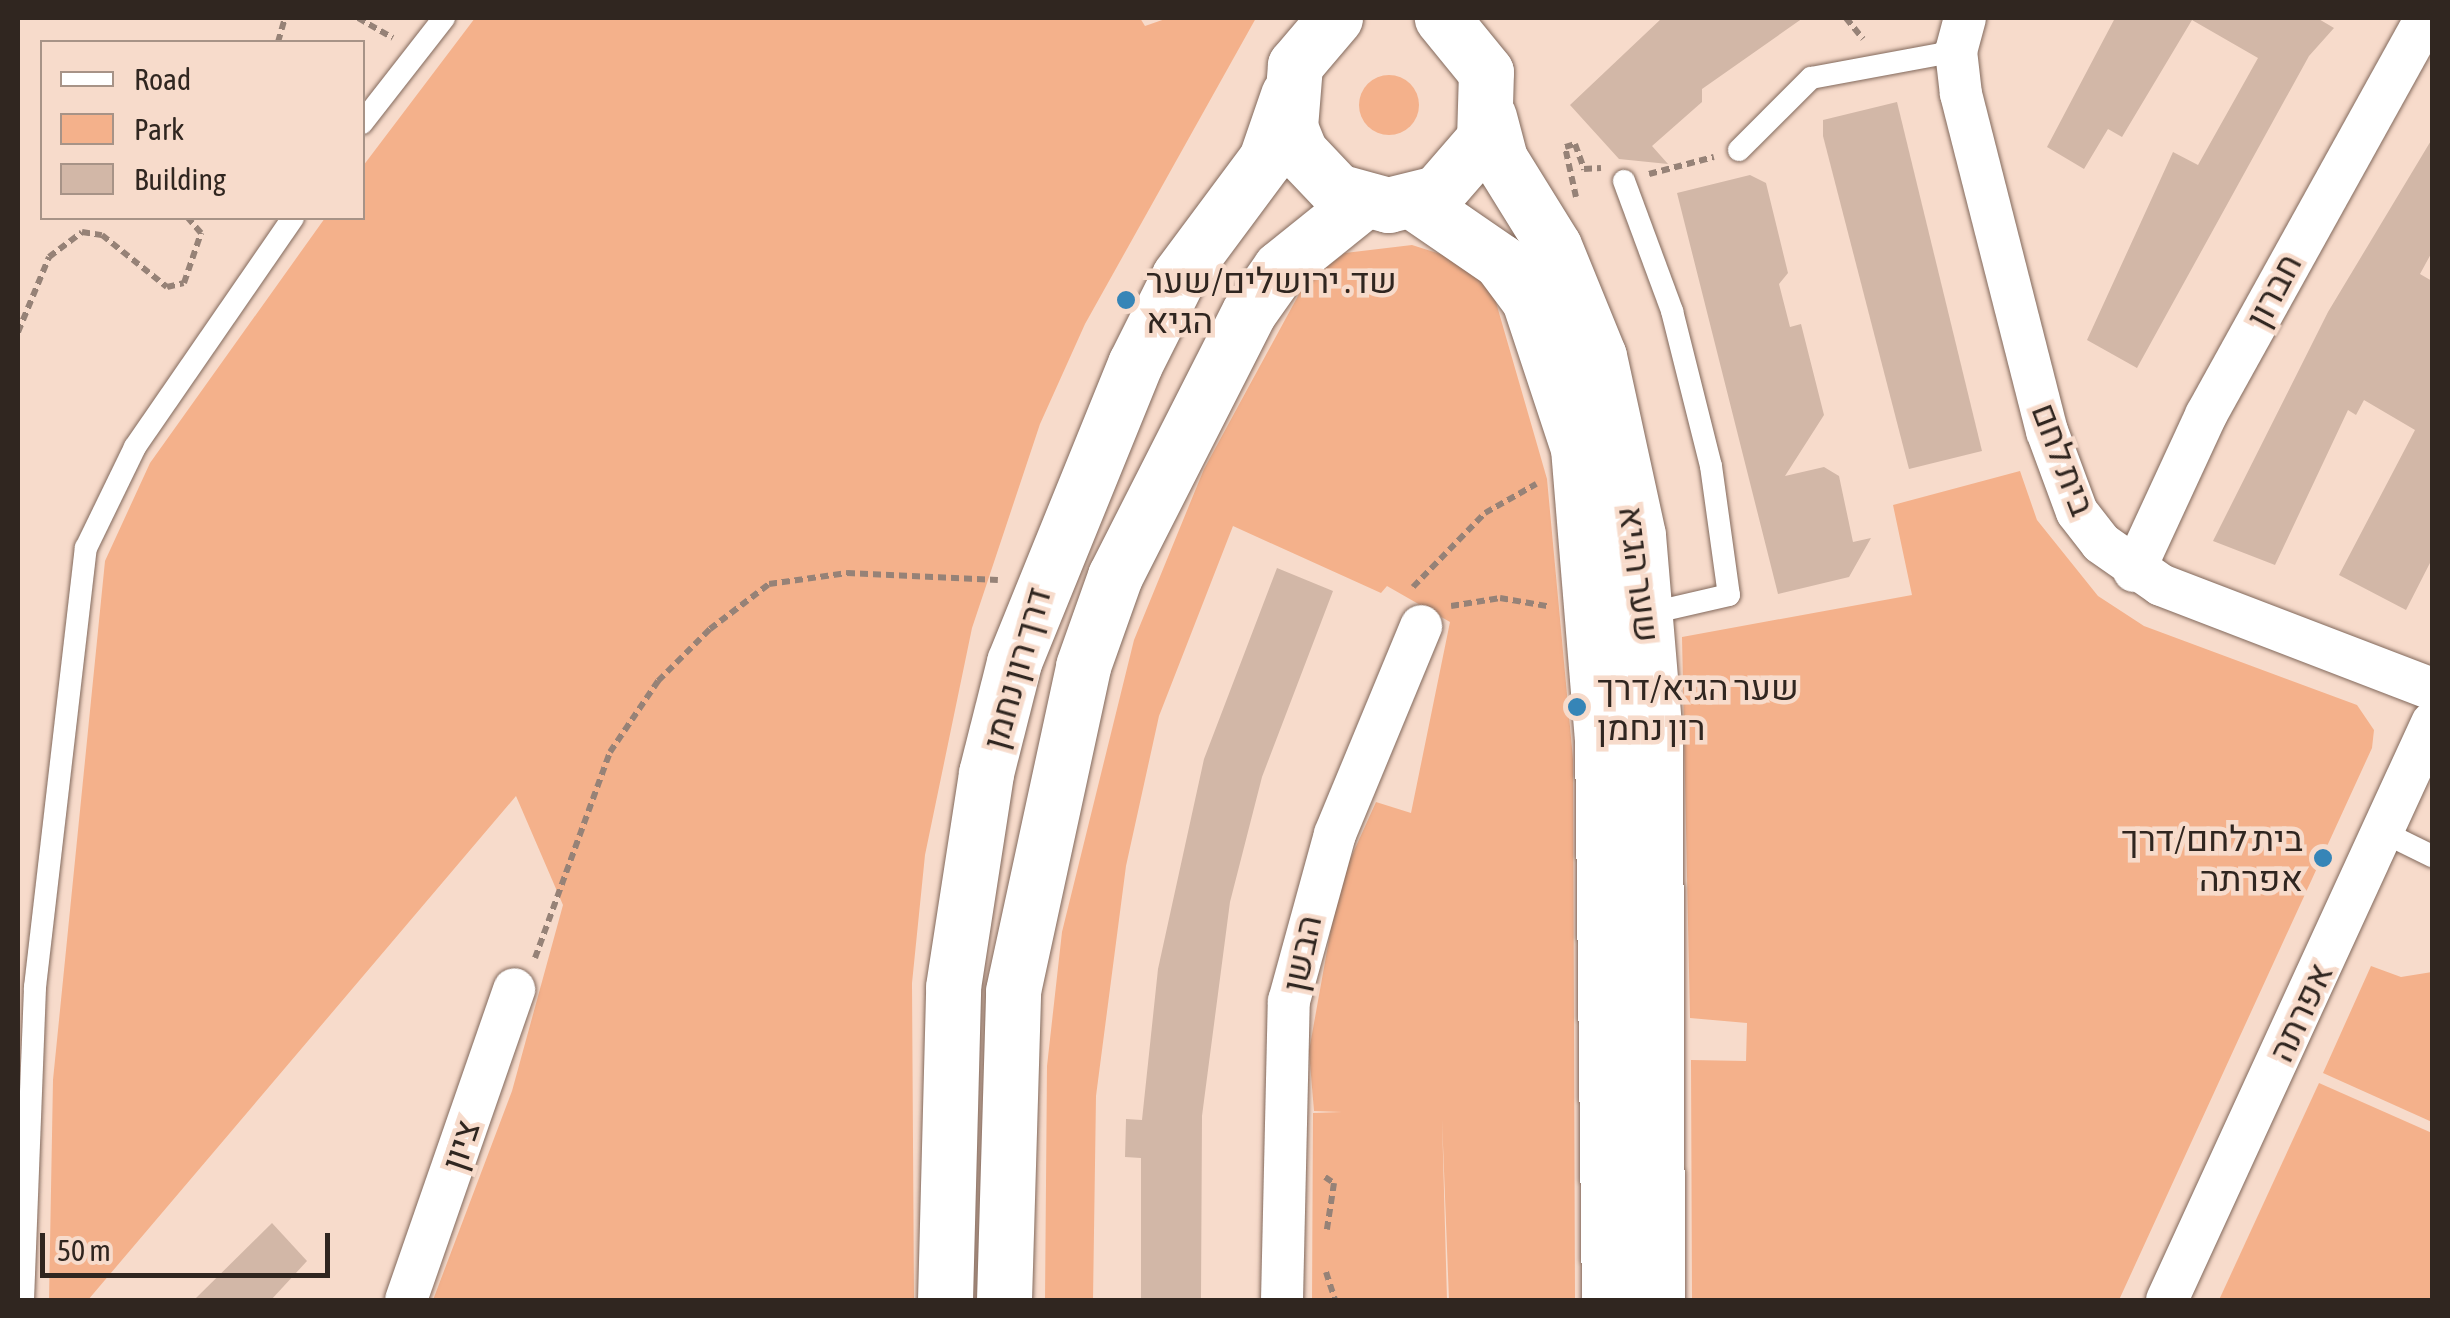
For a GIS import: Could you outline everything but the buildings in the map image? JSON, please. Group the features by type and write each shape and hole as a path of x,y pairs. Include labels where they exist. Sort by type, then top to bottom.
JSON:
{"main road":[{"name":"דרך רון נחמן","path":"945,1300 942,1127 953,986 986,772 1014,662 1134,364 1179,276 1266,159 1316,24"},
{"name":"שער הגיא","path":"1472,29 1500,159 1554,246 1599,356 1647,614 1657,1300"},
{"name":"שער הגיא","path":"1288,95 1300,152 1337,192 1388,202 1500,261 1529,300 1578,448 1602,737 1609,1300"},
{"name":"דרך רון נחמן","path":"1004,1300 1013,990 1083,666 1115,576 1248,312 1280,268 1388,202 1465,170 1489,117"}],"street":[{"name":"חברון","path":"2134,570 2206,416 2426,18"},
{"name":"בית לחם","path":"1960,34 2047,431 2078,512 2134,570 2432,689"},
{"name":"הבשן","path":"1282,1300 1289,1001 1303,934 1414,611"},
{"name":"אפרתה","path":"2167,1300 2432,723"},
{"name":"ציון","path":"406,1300 521,983"}],"lane":[{"path":"365,119 444,18"},
{"path":"1740,150 1811,78 1960,34"},
{"path":"1624,181 1672,311 1712,466 1729,595 1647,614"},
{"path":"24,1300 35,988 86,548 135,447 292,220"},
{"path":"2383,832 2432,856"}],"path":[{"path":"358,18 416,50"},
{"path":"1574,198 1583,194 1565,147 1575,144 1584,169 1598,167"},
{"path":"1624,181 1740,150"},
{"path":"18,332 49,257 82,232 102,235 167,287 184,283 201,234 190,220"},
{"path":"1414,611 1485,513 1547,479"},
{"path":"521,983 610,752 658,681 710,630 768,584 847,573 1015,578"},
{"path":"1414,611 1466,600 1555,606"}],"green space":[{"path":"475,18 1140,18 1145,26 1168,18 1256,18 1085,324 1040,424 972,628 925,855 912,983 914,1300 433,1300 512,1091 563,905 516,796 88,1300 49,1300 53,1080 105,561 150,463 324,220 365,220 365,163"},
{"path":"1389,75 1411,83 1419,105 1411,127 1389,135 1367,127 1359,105 1367,83"},
{"path":"1412,245 1456,259 1493,292 1547,479 1573,759 1575,1300 1449,1300 1442,1119 1447,1300 1312,1300 1313,1113 1342,1112 1314,1111 1309,1051 1339,884 1376,802 1411,813 1450,622 1387,586 1381,593 1233,526 1159,716 1126,866 1096,1096 1093,1300 1045,1300 1047,1066 1062,932 1134,640 1204,469 1305,283 1345,253"},
{"path":"2020,471 2037,520 2098,596 2144,626 2357,705 2374,730 2372,748 2119,1300 1692,1300 1691,1060 1746,1061 1747,1023 1690,1018 1682,637 1912,595 1893,505"},
{"path":"2371,966 2401,977 2432,972 2432,1122 2323,1073"},
{"path":"2319,1083 2432,1133 2432,1300 2219,1300"}],"place":[{"name":"שד. ירושלים/שער הגיא","path":"1126,300"},
{"name":"שער הגיא/דרך רון נחמן","path":"1577,707"},
{"name":"בית לחם/דרך אפרתה","path":"2323,858"}]}
